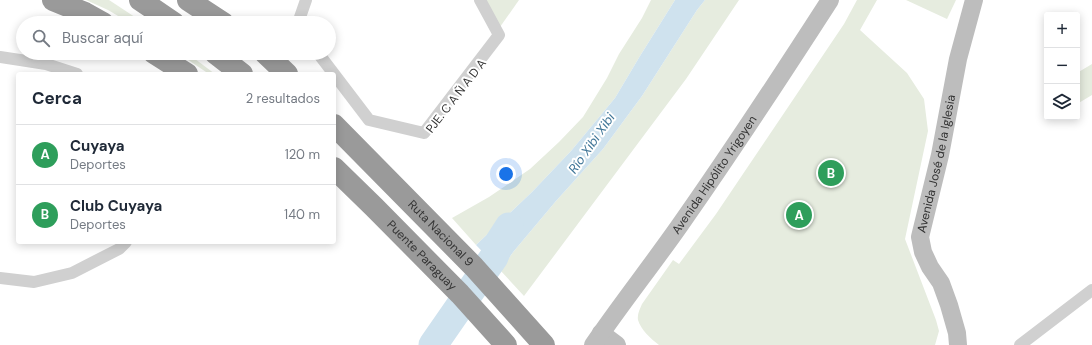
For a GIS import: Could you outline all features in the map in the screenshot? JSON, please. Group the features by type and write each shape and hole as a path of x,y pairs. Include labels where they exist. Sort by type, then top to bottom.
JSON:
{"highway":[{"path":"53,0 91,16"},
{"path":"140,0 164,16"},
{"path":"188,0 212,16"},
{"path":"209,0 226,16"},
{"path":"165,60 184,72"},
{"path":"224,60 239,72"},
{"path":"272,60 285,72"},
{"name":"Ruta Nacional 9","path":"336,127 474,267 544,345"},
{"name":"Puente Paraguay","path":"336,170 460,294 506,345"}],"main road":[{"name":"Avenida Hipólito Yrigoyen","path":"597,339 680,226 758,111 830,0"},
{"name":"Avenida José de la Iglesia","path":"958,345 957,333 949,305 941,283 930,267 923,252 920,237 940,155 958,59 974,0"},
{"path":"597,339 617,345"}],"street":[{"path":"299,16 305,0"},
{"name":"PJE. C A Ñ A D A","path":"336,77 369,120 424,133 499,35 481,0"},
{"name":"PJE. C A Ñ A D A","path":"336,80 369,122 425,136 502,36 481,0"},
{"path":"0,57 16,59"},
{"path":"20,60 46,64 71,72"},
{"name":"PJE. C A Ñ A D A","path":"322,60 332,72"},
{"name":"PJE. C A Ñ A D A","path":"322,60 330,72"},
{"path":"0,278 34,282 72,273 119,249 124,244"},
{"path":"1020,345 1092,290"}],"shaded area":[{"path":"86,0 109,0 133,16 118,16"},
{"path":"485,0 519,0 500,27"},
{"path":"651,0 675,0 615,98 571,151 532,192 476,245 452,218 489,197 530,169 583,117 607,78 619,54 642,18"},
{"path":"705,0 739,0 686,79 524,296 500,270 556,201 603,149 642,96 697,10"},
{"path":"857,0 877,0 860,30 907,73 924,99 928,131 905,239 936,320 939,331 935,345 659,345 639,324 638,316 642,304 673,260 679,264 716,214 844,24"},
{"path":"906,0 956,0 947,19"},
{"path":"188,60 196,60 212,72 206,72"},
{"path":"1092,64 1092,95 1080,102 1080,84 1080,71"}],"water":[{"path":"675,0 705,0 697,10 642,96 603,149 556,201 500,270 476,245 532,192 571,151 615,98"}],"waterway":[{"name":"Río Xibi Xibi","path":"433,345 494,257 500,241 509,227"}],"place":[{"name":"Club Cuyaya","path":"831,173"},
{"name":"Cuyaya","path":"799,215"}]}
